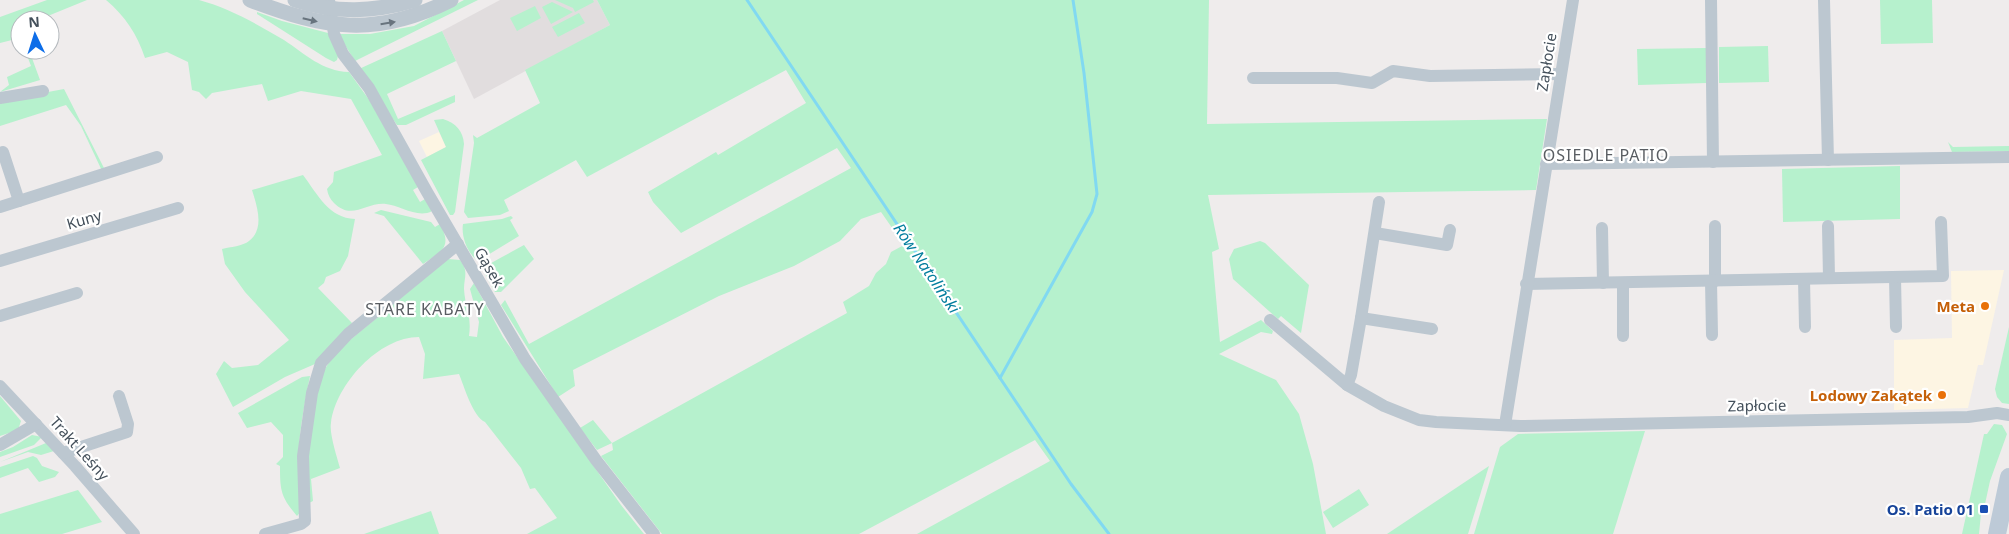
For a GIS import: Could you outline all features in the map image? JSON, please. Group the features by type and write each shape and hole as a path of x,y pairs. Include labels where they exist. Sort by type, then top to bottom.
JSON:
{"main road":[{"path":"1997,534 2009,477"}],"street":[{"path":"250,0 304,19 340,25 364,26 394,22 418,15 451,0"},
{"path":"295,0 373,10 415,0"},
{"name":"Zapłocie","path":"1505,425 1526,284 1573,0"},
{"path":"1710,0 1712,162"},
{"path":"1824,0 1828,160"},
{"name":"Gąsek","path":"332,5 334,34 343,54 369,88 526,359 596,460 654,534"},
{"path":"1253,78 1325,78 1372,83 1392,72 1430,76 1560,74"},
{"path":"0,98 43,91"},
{"path":"4,152 19,201"},
{"path":"0,207 157,157"},
{"path":"1546,164 2009,157"},
{"path":"1347,385 1351,374 1362,318 1380,202"},
{"name":"Kuny","path":"0,261 178,208"},
{"path":"1526,284 1943,276 1941,222"},
{"path":"1712,335 1715,226"},
{"path":"1828,226 1829,278"},
{"path":"1602,228 1603,283"},
{"path":"1375,233 1447,245 1450,230"},
{"path":"264,534 301,524 306,517 302,470 307,422 315,379 322,363 348,334 458,244"},
{"path":"1895,277 1896,327"},
{"path":"1804,279 1805,327"},
{"path":"1623,283 1623,336"},
{"path":"0,316 77,293"},
{"path":"1362,318 1432,329"},
{"name":"Zapłocie","path":"1270,320 1347,385 1384,406 1419,420 1468,425 1505,425 1736,423 2009,415"},
{"name":"Trakt Leśny","path":"0,386 134,534"},
{"path":"63,454 127,432 128,424 119,396"},
{"path":"0,445 36,424"}],"shaded area":[{"path":"500,0 597,0 610,25 474,99 442,31"},
{"path":"439,132 446,147 427,157 419,141"},
{"path":"2004,270 1983,365 1978,365 1968,408 1894,410 1894,340 1952,338 1951,271"}],"green space":[{"path":"47,0 87,0 60,11 19,10"},
{"path":"106,0 199,0 221,7 253,22 330,69 349,72 370,101 418,187 413,190 420,202 425,199 432,211 415,213 391,205 379,204 353,211 341,208 331,200 327,189 333,182 334,172 382,155 351,99 301,91 268,101 262,84 212,93 206,99 199,92 192,90 188,62 167,52 145,58 130,26"},
{"path":"464,0 478,0 355,61 338,34 370,34 414,26"},
{"path":"555,0 593,0 594,2 575,12 573,8"},
{"path":"597,0 1209,0 1207,124 1547,119 1536,190 1208,195 1219,249 1212,252 1220,342 1261,320 1273,331 1272,334 1261,332 1219,354 1276,380 1299,414 1313,464 1326,534 917,534 1050,461 1035,440 859,534 662,534 601,456 613,450 612,443 847,313 843,302 869,286 876,273 886,264 891,252 904,245 881,212 861,219 840,241 794,266 719,296 573,370 575,386 558,397 501,305 505,300 529,344 851,168 837,148 681,233 653,202 648,192 716,152 718,155 806,103 786,70 587,177 576,160 504,200 509,211 500,215 468,218 464,212 474,143 473,135 477,138 540,103 525,70 610,25"},
{"path":"1880,0 1932,0 1933,43 1881,44"},
{"path":"552,2 573,12 551,24 542,7"},
{"path":"535,6 541,18 517,31 510,18"},
{"path":"257,12 282,21 328,33 338,56 337,60 334,62 326,58 257,14"},
{"path":"10,13 10,40 0,43 0,17"},
{"path":"579,13 585,23 558,37 552,27"},
{"path":"442,31 456,61 387,94 398,119 455,95 455,102 406,125 397,125 359,69"},
{"path":"1768,46 1769,82 1719,83 1719,47"},
{"path":"1706,48 1707,83 1638,85 1637,49"},
{"path":"29,60 33,60 40,80 0,92 9,85 7,77 31,66"},
{"path":"64,89 106,172 103,173 81,126 66,105 0,126 0,101"},
{"path":"443,119 458,128 464,144 455,212 453,215 450,215 421,160 446,147 434,120"},
{"path":"1948,142 1953,147 2009,146 2009,151 1952,152"},
{"path":"1900,166 1900,219 1783,222 1782,169"},
{"path":"303,175 331,210 346,218 355,219 348,256 340,271 326,277 324,283 318,288 352,323 315,364 285,377 233,407 216,374 224,361 232,368 258,365 289,340 245,292 225,264 222,249 246,243 254,236 257,230 258,217 252,190"},
{"path":"381,210 431,222 435,227 440,224 445,239 443,248 423,264 384,216 374,213"},
{"path":"511,216 513,218 510,220 519,236 478,261 474,258 466,244 463,224"},
{"path":"1260,241 1265,243 1309,285 1301,333 1281,316 1278,319 1233,279 1229,259 1234,249"},
{"path":"524,245 534,259 501,292 495,292 482,268"},
{"path":"448,259 460,260 464,267 464,289 470,323 469,336 477,337 479,322 470,289 474,283 503,337 621,505 644,534 527,534 557,518 535,488 530,489 521,468 477,414 469,401 459,374 423,379 425,354 419,337 404,339 389,345 362,365 350,379 341,393 331,423 332,439 340,468 311,479 313,501 309,503 309,456 315,400 325,369 344,345"},
{"path":"2009,327 2009,404 2002,403 1997,397 1995,389"},
{"path":"310,376 299,443 298,476 302,510 297,516 282,493 280,466 276,464 283,457 283,435 271,422 247,428 238,413 302,377"},
{"path":"0,396 21,421 18,430 0,436"},
{"path":"593,420 612,443 597,450 580,428"},
{"path":"1994,424 2002,425 2007,434 1990,481 1985,504 1982,503 1979,534 1962,534 1984,434 1987,434"},
{"path":"1645,431 1613,534 1474,534 1500,447 1518,434"},
{"path":"32,435 42,437 34,445 0,457 0,452 13,447"},
{"path":"46,443 54,451 41,455 28,452 0,462"},
{"path":"33,456 37,458 42,466 59,472 55,477 39,482 28,468 0,478 0,467"},
{"path":"1489,466 1468,534 1387,534"},
{"path":"1359,489 1369,505 1333,528 1323,512"},
{"path":"78,490 102,522 62,534 0,534 0,514"},
{"path":"431,511 439,534 364,534"}],"waterway":[{"name":"Rów Natoliński","path":"747,0 1071,484 1109,534"},
{"path":"1000,378 1092,212 1097,194 1084,73 1073,0"}],"place":[{"name":"Meta","path":"1985,306"},
{"name":"Lodowy Zakątek","path":"1942,395"},
{"name":"Os. Patio 01","path":"1984,509"}],"district":[{"name":"OSIEDLE PATIO","path":"1606,155"},
{"name":"STARE KABATY","path":"425,309"}]}
